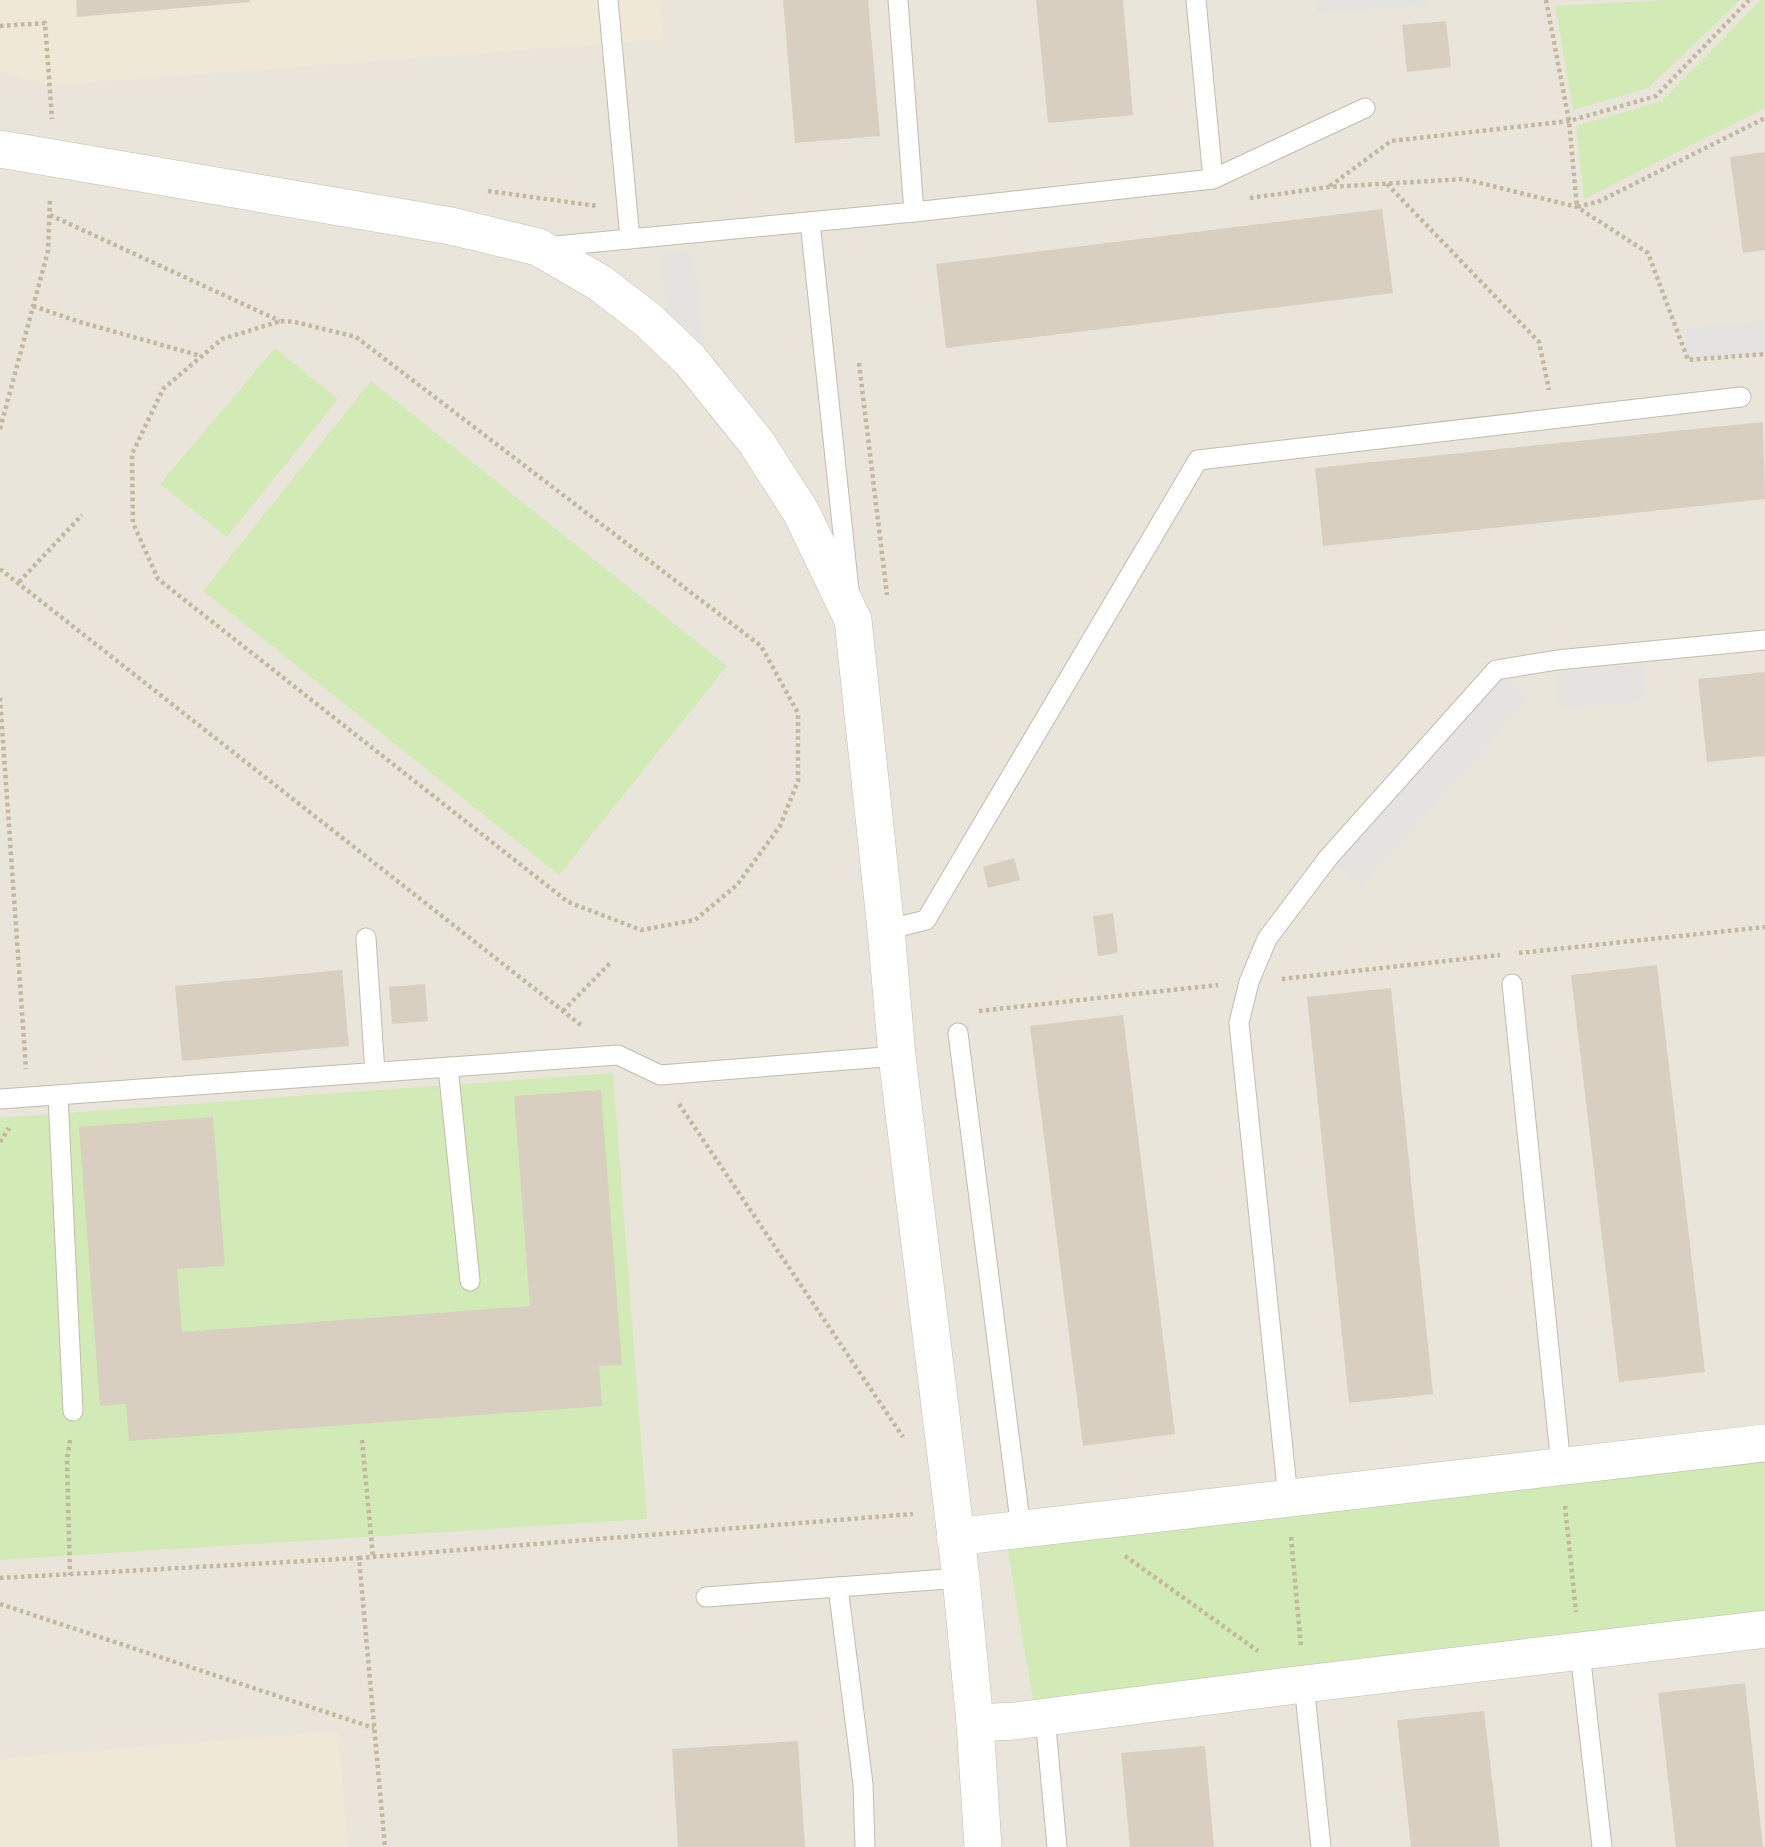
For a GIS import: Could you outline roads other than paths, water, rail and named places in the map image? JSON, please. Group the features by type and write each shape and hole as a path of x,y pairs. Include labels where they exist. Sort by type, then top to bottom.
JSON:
{"street":[{"path":"0,149 451,226 538,247 600,283 648,320 690,360 756,442 801,512 853,620 897,1056 961,1578 975,1723 983,1847"},
{"path":"954,1524 1021,1529 1765,1443"},
{"path":"975,1723 1015,1721 1765,1629"}],"lane":[{"path":"608,0 630,239"},
{"path":"898,0 914,212"},
{"path":"1196,0 1213,179"},
{"path":"538,247 914,212 1213,179 1365,108"},
{"path":"810,222 853,620"},
{"path":"886,930 926,920 1198,460 1741,397"},
{"path":"1288,1497 1239,1023 1249,982 1267,939 1328,858 1496,670 1557,660 1765,640"},
{"path":"366,938 375,1073"},
{"path":"1512,984 1561,1466"},
{"path":"958,1033 1021,1529"},
{"path":"0,1099 618,1055 660,1075 897,1056"},
{"path":"447,1067 470,1281"},
{"path":"58,1095 73,1411"},
{"path":"706,1597 961,1578"},
{"path":"838,1587 863,1784 864,1847"},
{"path":"1580,1651 1602,1847"},
{"path":"1304,1684 1321,1847"},
{"path":"1045,1716 1057,1847"}]}
